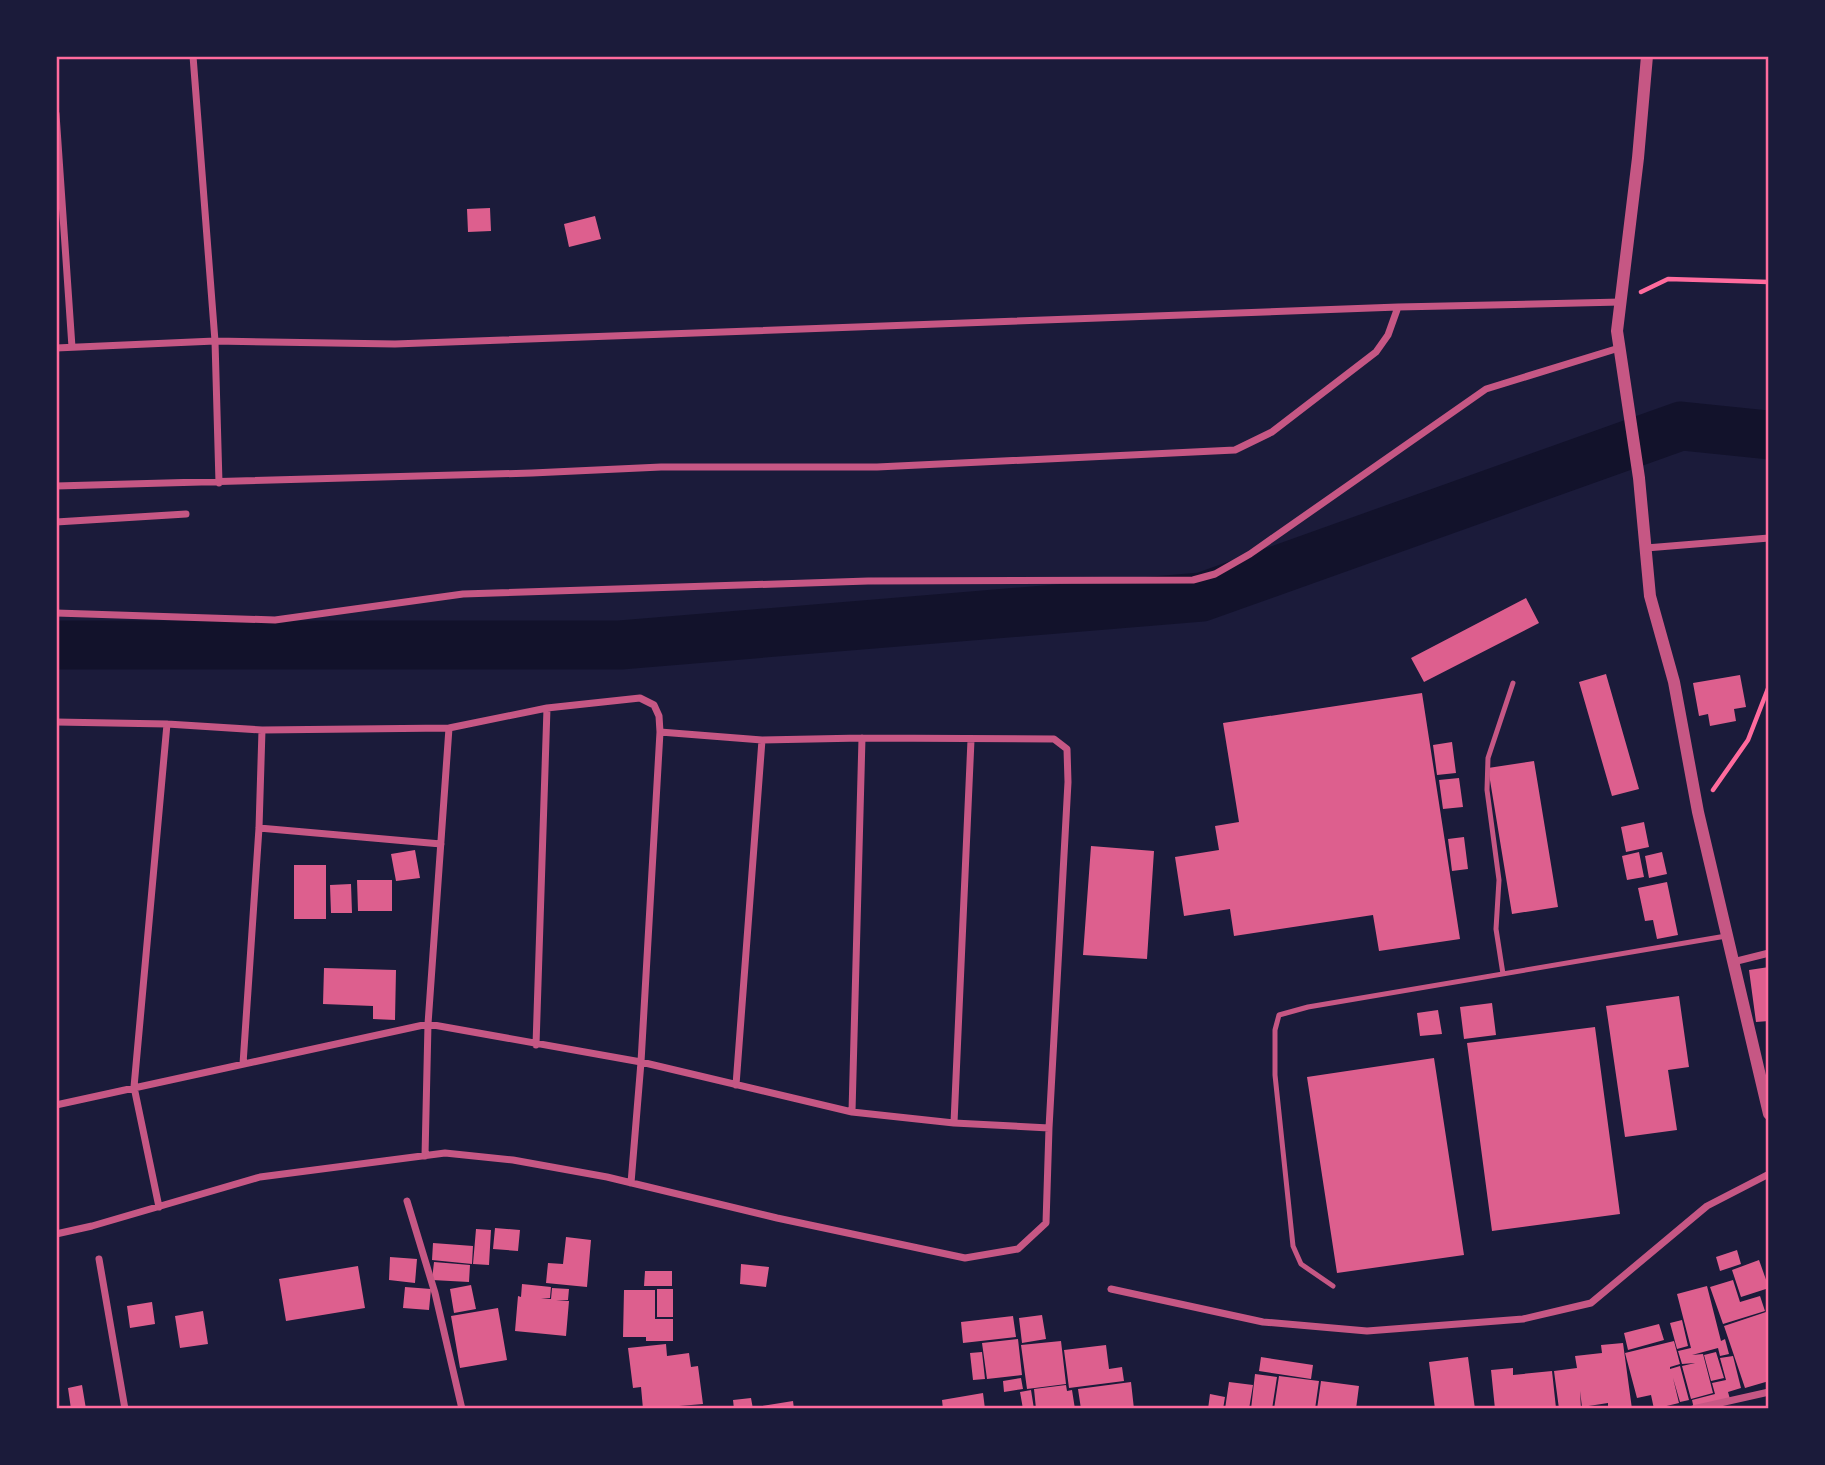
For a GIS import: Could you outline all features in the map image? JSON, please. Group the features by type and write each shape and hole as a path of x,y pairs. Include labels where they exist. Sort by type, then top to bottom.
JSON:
{"street":[{"path":"193,56 215,341 219,483"},
{"path":"1647,56 1638,158 1617,331 1639,478 1650,596 1674,682 1698,812 1769,1114"},
{"path":"56,114 72,347"},
{"path":"56,348 215,341 394,344 1398,307 1621,302"},
{"path":"56,486 219,483 661,467 890,467 1235,450 1272,432 1376,352 1388,335 1398,307"},
{"path":"56,613 275,620 463,594 868,581 1193,580 1215,574 1250,554 1486,388 1619,348"},
{"path":"56,522 186,514"},
{"path":"1646,548 1769,538"},
{"path":"56,722 167,724 262,730 449,728 547,708 640,698 654,705 659,716 660,732 641,1062 631,1183"},
{"path":"536,1045 547,708"},
{"path":"159,1207 134,1087 167,724"},
{"path":"425,1156 428,1024 449,728"},
{"path":"243,1064 259,828 262,730"},
{"path":"56,1234 260,1178 445,1153 513,1160 631,1183 777,1218 965,1258 1018,1249 1046,1223 1068,782 1067,749 1054,739 762,740 660,732"},
{"path":"852,1112 862,738"},
{"path":"736,1085 762,740"},
{"path":"954,1123 971,740"},
{"path":"259,828 441,844"},
{"path":"1733,962 1769,953"},
{"path":"56,1105 428,1024 641,1062 852,1112 954,1123 1049,1128"},
{"path":"1111,1289 1263,1322 1367,1331 1523,1319 1591,1303 1707,1206 1769,1174"},
{"path":"407,1201 435,1293 462,1409"},
{"path":"99,1259 125,1409"},
{"path":"1693,1409 1769,1392"}],"lane":[{"path":"1503,974 1496,929 1499,880 1487,790 1488,758 1513,683"},
{"path":"1333,1286 1301,1264 1293,1246 1275,1075 1275,1030 1279,1015 1308,1006 1726,936"}],"path":[{"path":"1621,302 1668,279 1769,282"},
{"path":"1698,812 1748,740 1769,687"}],"building":[{"path":"490,208 491,231 468,232 467,209"},
{"path":"595,216 601,239 569,247 564,224"},
{"path":"1526,598 1539,623 1424,682 1411,658"},
{"path":"1606,674 1639,789 1612,796 1579,682"},
{"path":"1740,675 1746,707 1734,709 1736,721 1710,726 1708,714 1699,716 1693,683"},
{"path":"1422,693 1460,939 1379,951 1373,915 1234,936 1230,909 1184,916 1175,857 1219,850 1215,826 1239,822 1223,723"},
{"path":"1452,742 1456,773 1437,775 1433,745"},
{"path":"1534,761 1558,907 1512,914 1488,768"},
{"path":"1459,778 1463,807 1443,809 1439,780"},
{"path":"1644,822 1649,847 1626,852 1621,827"},
{"path":"1464,837 1468,869 1452,871 1448,839"},
{"path":"1091,846 1154,851 1147,959 1083,955"},
{"path":"415,850 420,878 396,881 391,854"},
{"path":"1639,852 1644,877 1627,880 1622,856"},
{"path":"1662,852 1667,874 1649,878 1645,856"},
{"path":"294,865 326,865 326,919 294,919"},
{"path":"357,880 392,880 392,911 358,911"},
{"path":"1667,882 1678,935 1657,939 1653,920 1645,921 1638,888"},
{"path":"351,884 352,913 331,913 330,885"},
{"path":"1769,967 1769,1021 1756,1022 1749,970"},
{"path":"324,968 396,970 395,1020 373,1019 373,1006 323,1004"},
{"path":"1679,996 1689,1067 1668,1070 1677,1130 1625,1137 1606,1006"},
{"path":"1492,1003 1496,1035 1464,1039 1460,1007"},
{"path":"1438,1010 1442,1034 1420,1036 1417,1013"},
{"path":"1595,1027 1620,1214 1492,1231 1467,1043"},
{"path":"1434,1058 1464,1255 1337,1273 1307,1077"},
{"path":"495,1228 520,1230 518,1251 493,1249"},
{"path":"476,1229 491,1230 489,1265 473,1264"},
{"path":"566,1237 591,1240 587,1287 546,1283 548,1263 563,1264"},
{"path":"433,1243 473,1246 472,1264 432,1260"},
{"path":"1737,1250 1741,1264 1720,1271 1716,1257"},
{"path":"390,1257 417,1259 415,1283 389,1280"},
{"path":"1759,1260 1769,1288 1741,1297 1732,1270"},
{"path":"434,1262 470,1265 469,1282 432,1280"},
{"path":"741,1264 769,1267 766,1287 740,1284"},
{"path":"358,1266 365,1308 286,1321 279,1279"},
{"path":"645,1271 672,1271 672,1286 644,1286"},
{"path":"1733,1280 1740,1302 1760,1296 1765,1311 1723,1324 1710,1287"},
{"path":"522,1284 551,1287 550,1298 541,1299 551,1299 552,1288 569,1289 568,1300 556,1300 569,1301 566,1336 515,1331 518,1296 521,1297"},
{"path":"471,1285 476,1309 454,1313 450,1289"},
{"path":"1707,1286 1721,1341 1725,1339 1729,1354 1720,1356 1718,1348 1692,1355 1703,1354 1713,1393 1691,1399 1682,1366 1695,1363 1682,1364 1678,1351 1691,1348 1677,1294"},
{"path":"405,1287 431,1289 429,1310 403,1308"},
{"path":"657,1289 673,1289 673,1317 657,1317"},
{"path":"624,1290 655,1290 655,1319 673,1319 673,1341 646,1341 646,1337 623,1337"},
{"path":"152,1302 155,1324 130,1328 127,1306"},
{"path":"498,1308 507,1360 460,1368 451,1316"},
{"path":"203,1311 208,1344 180,1348 175,1316"},
{"path":"1769,1311 1769,1381 1745,1388 1724,1326"},
{"path":"1042,1315 1046,1339 1022,1343 1019,1318"},
{"path":"1013,1316 1016,1337 963,1343 961,1322"},
{"path":"1682,1320 1688,1346 1677,1349 1670,1323"},
{"path":"1659,1324 1664,1340 1628,1350 1624,1333"},
{"path":"1018,1339 1022,1375 987,1379 982,1343"},
{"path":"1061,1341 1066,1384 1027,1389 1021,1345"},
{"path":"1674,1341 1680,1364 1670,1369 1680,1366 1689,1400 1680,1402 1673,1378 1679,1403 1654,1409 1651,1395 1637,1398 1625,1353"},
{"path":"1623,1343 1632,1409 1608,1409 1608,1403 1582,1407 1580,1391 1581,1409 1559,1409 1554,1371 1577,1368 1575,1356 1602,1353 1601,1345"},
{"path":"666,1344 667,1356 689,1353 691,1367 698,1366 703,1404 643,1409 641,1387 633,1388 628,1348"},
{"path":"1106,1345 1109,1369 1122,1367 1124,1381 1069,1388 1064,1350"},
{"path":"982,1352 985,1379 973,1380 970,1353"},
{"path":"1716,1352 1724,1378 1711,1381 1704,1355"},
{"path":"1733,1356 1741,1388 1728,1392 1730,1399 1694,1409 1692,1400 1715,1394 1712,1383 1726,1380 1720,1358"},
{"path":"1261,1357 1313,1365 1311,1379 1259,1371"},
{"path":"1468,1357 1475,1409 1435,1409 1429,1362"},
{"path":"1513,1368 1513,1375 1552,1371 1556,1408 1495,1409 1491,1370"},
{"path":"1255,1374 1277,1377 1272,1409 1251,1409"},
{"path":"1279,1376 1319,1381 1315,1409 1274,1409"},
{"path":"1021,1378 1023,1389 1004,1392 1003,1381"},
{"path":"1321,1381 1359,1386 1356,1409 1317,1409"},
{"path":"1131,1382 1134,1409 1081,1409 1078,1389"},
{"path":"1229,1382 1253,1385 1249,1409 1225,1409"},
{"path":"82,1385 86,1409 71,1409 68,1388"},
{"path":"1066,1385 1067,1391 1072,1390 1075,1409 1036,1409 1034,1389"},
{"path":"1031,1390 1034,1409 1023,1409 1020,1392"},
{"path":"983,1393 985,1409 943,1409 942,1400"},
{"path":"1210,1394 1225,1397 1223,1409 1208,1409"},
{"path":"751,1398 753,1409 734,1409 733,1400"},
{"path":"793,1401 794,1409 756,1409 756,1407"}],"waterway":[{"path":"56,645 620,645 1202,597 1681,426 1769,435"}]}
